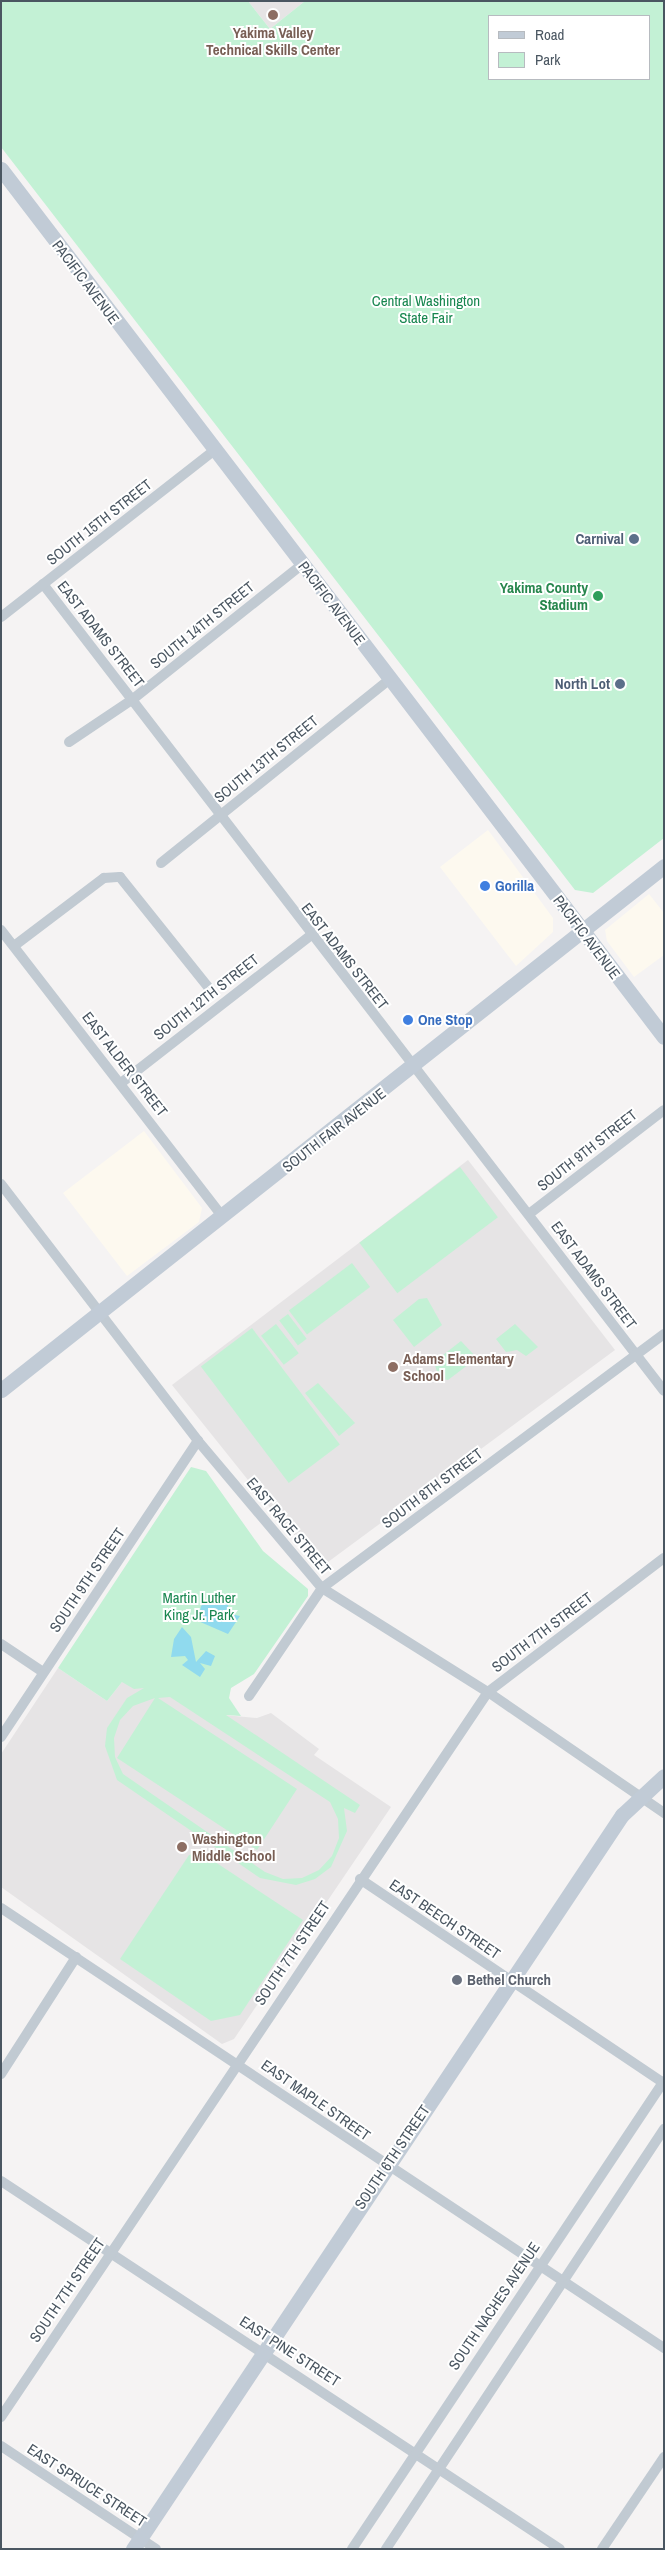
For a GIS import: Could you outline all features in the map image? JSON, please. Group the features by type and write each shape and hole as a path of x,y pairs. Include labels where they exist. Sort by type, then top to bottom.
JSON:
{"street":[{"name":"PACIFIC AVENUE","path":"1,169 664,1037"},
{"name":"SOUTH 15TH STREET","path":"1,617 216,450"},
{"name":"SOUTH 14TH STREET","path":"69,742 133,699 303,564"},
{"name":"EAST ADAMS STREET","path":"43,584 221,815 310,936 413,1068 426,1077 664,1391"},
{"name":"SOUTH 13TH STREET","path":"161,864 390,679"},
{"name":"SOUTH FAIR AVENUE","path":"1,1390 102,1314 223,1216 413,1068 581,929 664,866"},
{"path":"14,946 104,878 120,877 209,988"},
{"name":"EAST ALDER STREET","path":"1,930 223,1216"},
{"name":"SOUTH 12TH STREET","path":"121,1083 310,936"},
{"name":"SOUTH 9TH STREET","path":"530,1214 664,1110"},
{"name":"EAST RACE STREET","path":"1,1184 198,1441 322,1588 488,1692 664,1813"},
{"name":"SOUTH 8TH STREET","path":"249,1696 322,1588 664,1334"},
{"name":"SOUTH 9TH STREET","path":"1,1736 198,1441"},
{"name":"SOUTH 7TH STREET","path":"1,2417 236,2063 488,1692 664,1558"},
{"path":"1,1644 43,1672"},
{"name":"SOUTH 6TH STREET","path":"137,2543 385,2166 510,1981 638,1796 664,1776"},
{"name":"EAST BEECH STREET","path":"360,1879 510,1981 664,2082"},
{"name":"EAST MAPLE STREET","path":"1,1908 236,2063 385,2166 664,2348"},
{"path":"1,2074 76,1957"},
{"name":"SOUTH NACHES AVENUE","path":"352,2549 539,2265 664,2082"},
{"path":"386,2549 664,2129"},
{"name":"EAST PINE STREET","path":"1,2181 416,2452 560,2549"},
{"name":"EAST SPRUCE STREET","path":"1,2446 137,2543 156,2549"},
{"path":"602,2549 664,2457"}],"shaded area":[{"name":"Yakima Valley Technical Skills Center","path":"248,1 305,1 270,29"},
{"path":"488,830 553,918 553,932 516,966 440,867"},
{"path":"649,894 664,913 664,955 634,977 607,941 605,930"},
{"path":"144,1131 202,1208 199,1222 127,1276 63,1193"},
{"name":"Adams Elementary School","path":"468,1160 615,1350 328,1562 288,1530 172,1385"},
{"name":"Washington Middle School","path":"58,1668 107,1701 122,1682 161,1685 224,1715 257,1718 271,1713 319,1749 314,1755 391,1807 234,2039 222,2044 1,1887 1,1754"}],"green space":[{"name":"Central Washington State Fair","path":"1,1 248,1 270,29 305,1 664,1 664,838 593,893 575,890 1,147"},
{"path":"460,1167 498,1217 397,1293 359,1243"},
{"path":"352,1263 370,1287 307,1335 289,1311"},
{"path":"427,1298 442,1325 414,1347 393,1320 419,1299"},
{"path":"288,1314 307,1339 298,1345 279,1321"},
{"path":"276,1324 299,1353 284,1365 261,1336"},
{"path":"515,1324 538,1347 526,1356 517,1350 506,1352 496,1339"},
{"path":"252,1328 340,1445 289,1483 201,1367"},
{"path":"461,1341 477,1358 448,1380 439,1378 434,1362"},
{"path":"318,1383 355,1423 339,1436 305,1393"},
{"name":"Martin Luther King Jr. Park","path":"191,1467 206,1471 263,1551 308,1589 308,1596 254,1674 231,1688 229,1698 241,1716 226,1715 360,1805 355,1813 344,1808 347,1831 331,1867 315,1879 296,1885 260,1878 117,1780 105,1746 107,1728 127,1698 144,1688 134,1689 122,1682 107,1701 58,1668","holes":["170,1697 330,1802 338,1819 339,1838 332,1856 319,1870 302,1878 283,1879 265,1872 123,1774 115,1757 114,1738 120,1720 133,1706 155,1698 117,1758 257,1850 297,1789 158,1698"]},
{"path":"200,1852 303,1920 240,2015 211,2021 120,1959 189,1855"}],"water":[{"path":"219,1598 229,1604 225,1613 240,1616 228,1634 198,1621 201,1606 208,1601 215,1605"},
{"path":"182,1627 191,1637 196,1662 206,1651 215,1656 211,1666 200,1663 205,1669 200,1677 182,1665 188,1660 185,1656 171,1657 174,1639"}],"place":[{"name":"Yakima Valley Technical Skills Center","path":"273,15"},
{"name":"Carnival","path":"634,539"},
{"name":"Yakima County Stadium","path":"598,596"},
{"name":"North Lot","path":"620,684"},
{"name":"Gorilla","path":"485,886"},
{"name":"One Stop","path":"408,1020"},
{"name":"Adams Elementary School","path":"393,1367"},
{"name":"Washington Middle School","path":"182,1847"},
{"name":"Bethel Church","path":"457,1980"}]}
